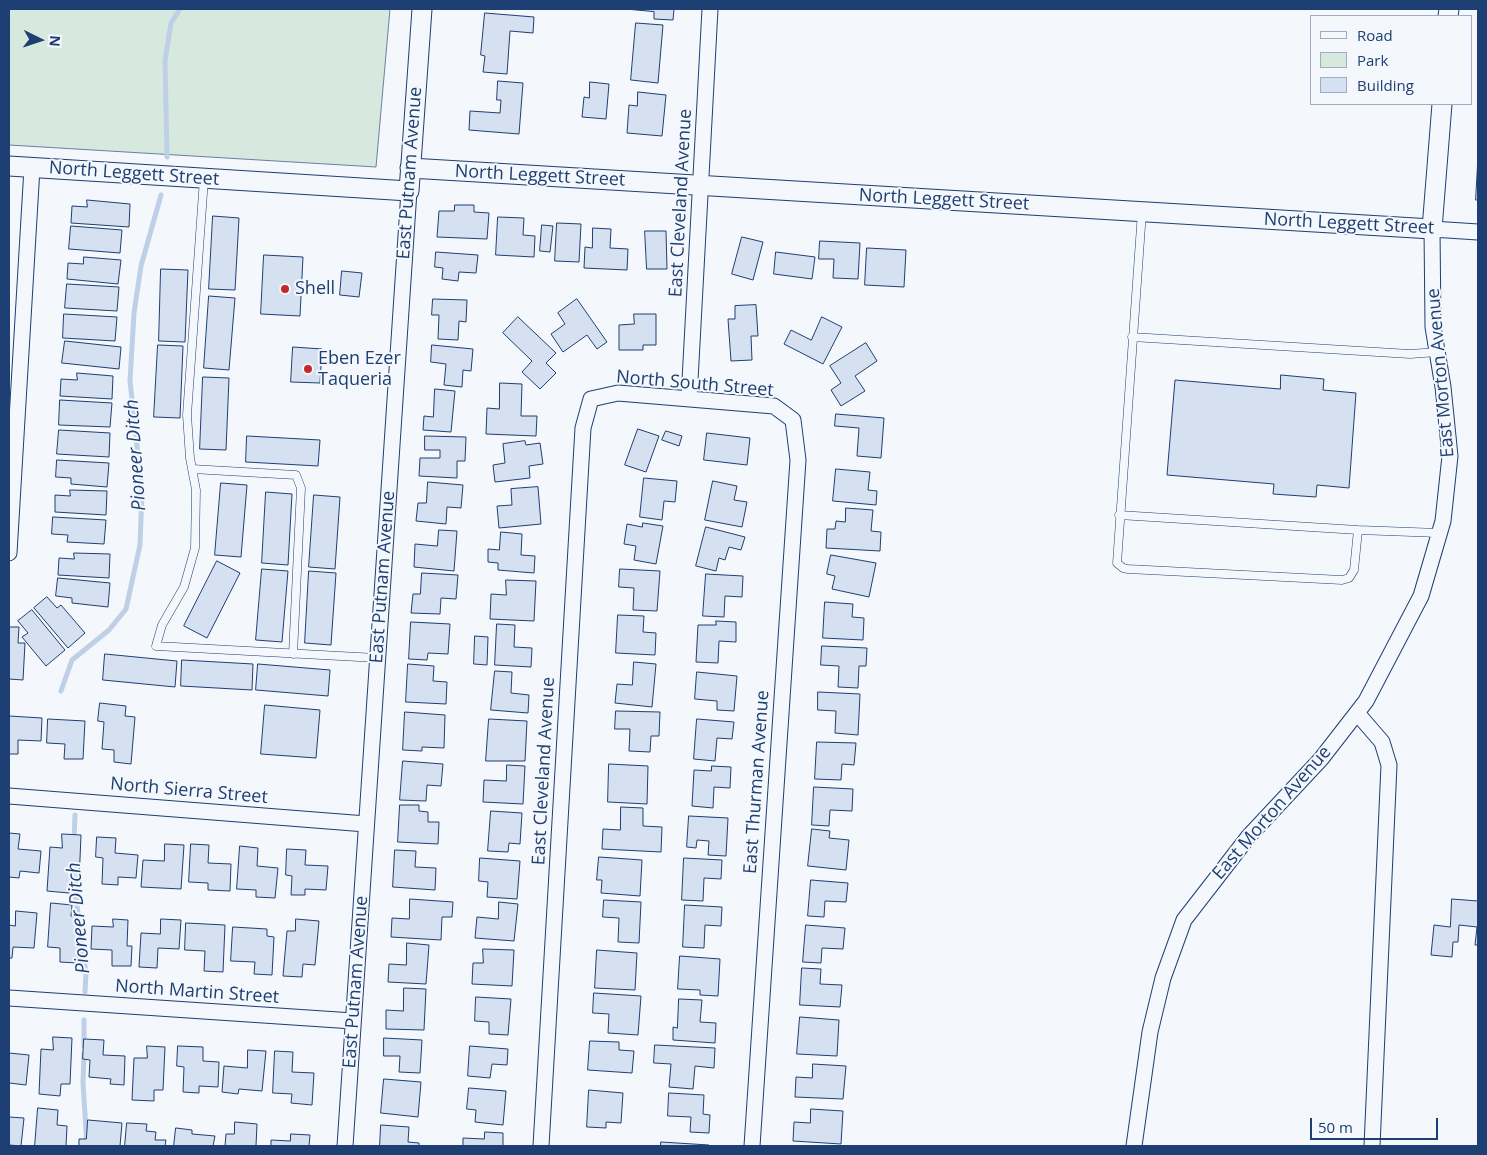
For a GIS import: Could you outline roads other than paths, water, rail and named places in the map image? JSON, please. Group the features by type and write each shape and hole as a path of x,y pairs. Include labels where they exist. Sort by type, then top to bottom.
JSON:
{"street":[{"name":"East Putnam Avenue","path":"345,1146 422,9"},
{"name":"East Cleveland Avenue","path":"689,399 710,9"},
{"name":"East Morton Avenue","path":"1134,1146 1150,1032 1163,978 1184,920 1249,836 1320,759 1366,701 1421,596 1439,533 1450,456 1433,328 1432,229 1442,105"},
{"name":"North Leggett Street","path":"9,166 409,191"},
{"path":"9,553 32,168"},
{"name":"North Leggett Street","path":"410,168 1478,232"},
{"name":"North South Street","path":"590,399 618,393 774,406 793,420"},
{"name":"East Cleveland Avenue","path":"541,1146 583,428 590,399"},
{"name":"East Thurman Avenue","path":"752,1146 798,460 793,420"},
{"path":"1357,713 1382,742 1390,765 1372,1146"},
{"name":"North Sierra Street","path":"9,796 366,824"},
{"name":"North Martin Street","path":"9,998 353,1021"}],"lane":[{"path":"204,178 187,415 196,490 195,548 184,587 162,625 156,646 377,658"},
{"path":"1142,212 1117,562 1123,568 1128,569 1342,580 1349,578 1354,570 1358,530"},
{"path":"1132,337 1410,354 1437,352"},
{"path":"192,468 296,475 301,488 293,654"},
{"path":"1120,515 1358,530 1439,533"}],"waterway":[{"name":"Pioneer Ditch","path":"167,157 165,61 171,23 180,9"},
{"name":"Pioneer Ditch","path":"61,691 72,660 109,630 126,609 140,545 142,492 130,381 134,313 141,266 161,195"},
{"name":"Pioneer Ditch","path":"74,840 75,815"},
{"name":"Pioneer Ditch","path":"73,876 86,974 85,992"},
{"name":"Pioneer Ditch","path":"84,1020 84,1046"},
{"name":"Pioneer Ditch","path":"84,1054 83,1083 87,1146"}],"place":[{"name":"Shell","path":"285,289"},
{"name":"Eben Ezer Taqueria","path":"308,369"}]}
